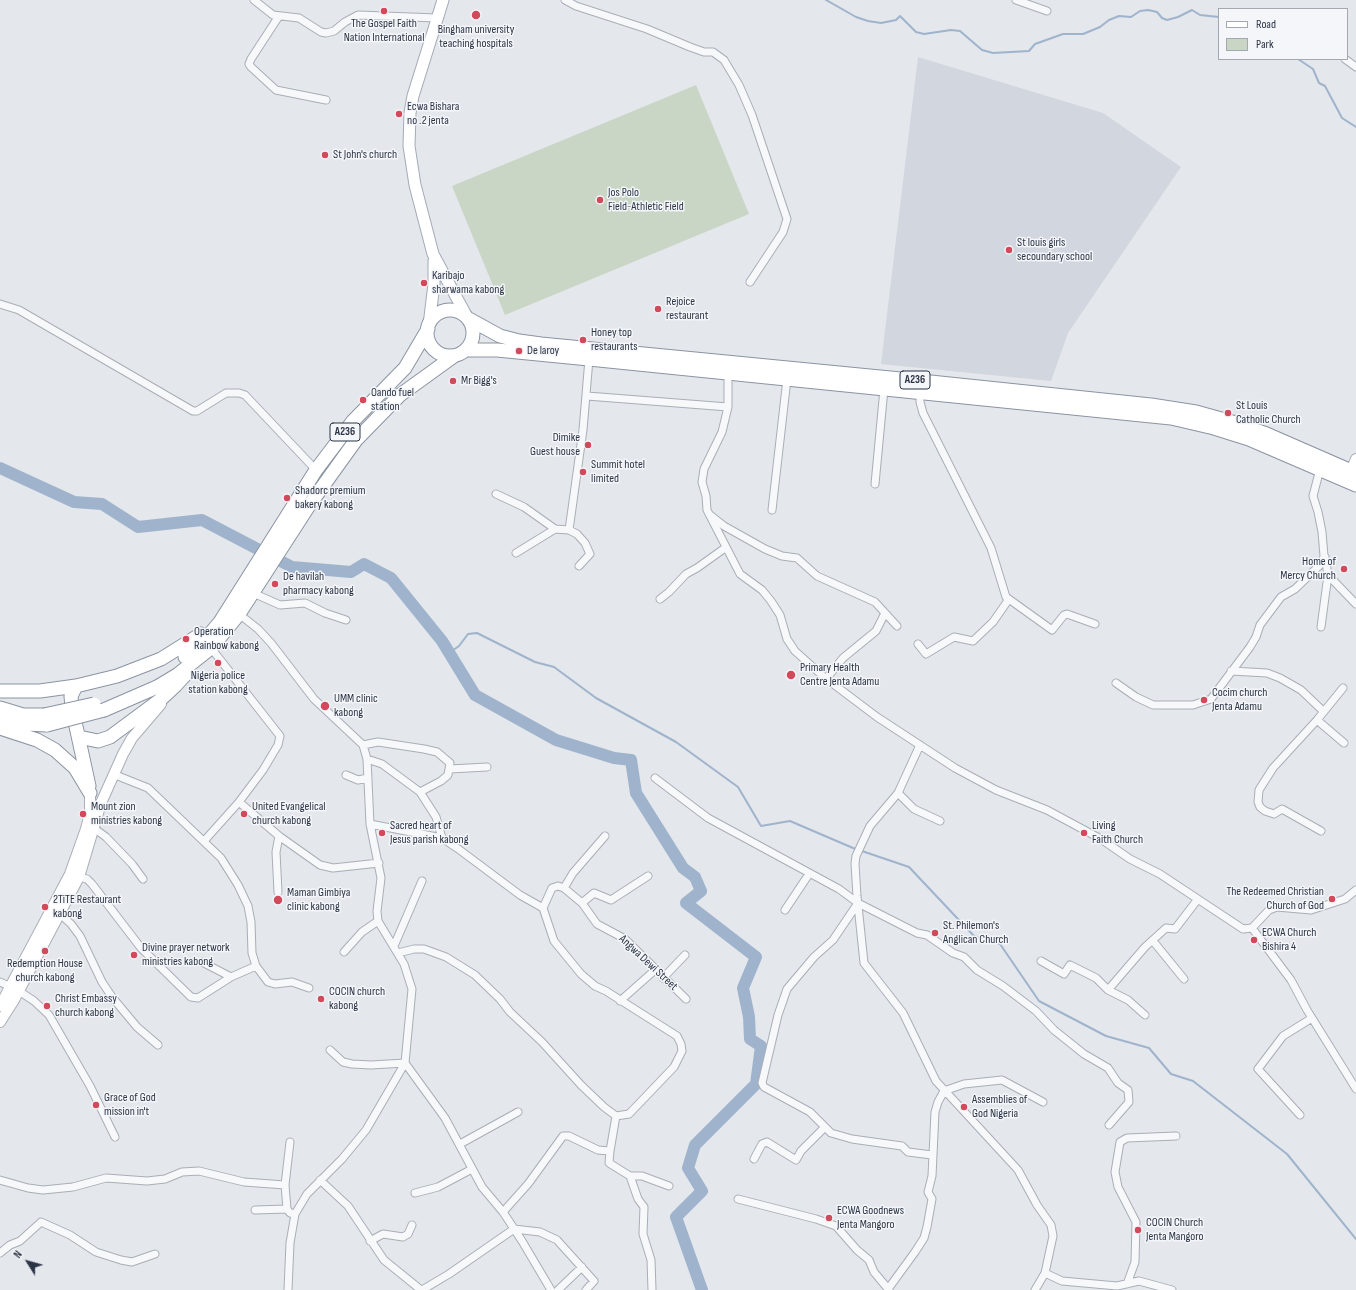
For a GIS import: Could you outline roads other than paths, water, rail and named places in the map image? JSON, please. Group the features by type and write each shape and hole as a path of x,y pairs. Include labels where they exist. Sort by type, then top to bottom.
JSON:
{"highway":[{"name":"A236","path":"0,717 26,724 102,706 157,687 211,648 239,614 253,593 262,568 316,470 354,421 405,368 434,317 447,310 457,311 500,336 519,341 921,386 1189,422 1249,439 1356,485"},
{"path":"460,353 473,338 474,332 467,317"},
{"name":"A236","path":"428,327 428,339 436,351 444,356 497,350 884,389 921,386 1151,405 1196,412 1236,423 1354,468"},
{"name":"A236","path":"275,545 342,457 370,423 405,391 460,353"},
{"name":"A236","path":"102,706 181,661 212,631 236,598 262,568"},
{"path":"0,691 40,692 76,686 132,671 177,650 203,633 236,598"},
{"path":"79,737 98,741 110,737 141,715 184,678 193,662"},
{"path":"76,686 71,701 90,793"},
{"name":"A236","path":"0,708 45,720"},
{"path":"0,728 37,740 55,750 75,768 90,793"}],"main road":[{"path":"443,0 418,78 410,113 410,152 415,185 434,254 467,317"},
{"path":"428,327 434,284 434,254"}],"street":[{"path":"254,0 267,11 279,16 299,18 321,32 326,33 334,31 345,22 358,15 437,18"},
{"path":"565,0 576,6 647,29 704,52 713,52 724,60 739,85 752,115 787,219 783,232 750,282"},
{"path":"1016,0 1046,11"},
{"path":"279,16 249,64 276,90 326,100"},
{"path":"1346,60 1356,67"},
{"path":"0,304 19,310 193,411 197,411 226,393 240,393 245,395 316,470"},
{"path":"569,530 587,396 589,359"},
{"path":"728,373 728,407 722,432 704,469 702,482 708,514 740,574 751,581 771,602 780,615 787,639 795,651 826,678 882,720 972,778 996,790 1047,810 1101,839 1130,859 1160,874 1243,929 1252,928 1269,910 1277,907 1311,910 1345,898 1356,890"},
{"path":"772,510 788,379"},
{"path":"921,386 920,402 923,412 991,548 1006,597 1052,630 1064,615 1067,614 1095,624"},
{"path":"875,484 884,389"},
{"path":"587,396 728,407"},
{"path":"1320,469 1313,496 1318,512 1328,575 1321,627"},
{"path":"496,494 524,507 555,529 569,530 577,534 585,543 590,554 579,566"},
{"path":"708,514 724,526 765,549 782,556 796,558 817,576 875,602 897,626"},
{"path":"516,553 555,529"},
{"path":"660,599 686,574 725,548"},
{"path":"1116,683 1136,697 1153,705 1193,706 1211,699 1256,637 1260,626 1281,596 1295,589 1322,563 1324,556"},
{"path":"1328,575 1356,604"},
{"path":"253,593 280,604 305,602 325,613 346,620"},
{"path":"918,644 926,654 954,637 973,641 992,622 1009,599"},
{"path":"826,678 838,663 876,630 885,613"},
{"path":"239,614 258,629 271,643 314,699 363,745 367,759 370,824 381,878 376,911 378,921 404,964 412,989 405,1063 366,1130 342,1159 307,1194 295,1214 290,1243 288,1290"},
{"path":"205,840 239,802 263,770 278,745 280,736 211,648"},
{"path":"1231,672 1267,673 1280,678 1301,690 1323,711"},
{"path":"0,1006 15,989 60,914 79,877 101,803 113,774 132,738 175,686"},
{"path":"1321,830 1282,809 1274,814 1265,811 1260,807 1258,802 1259,790 1273,768 1317,720 1343,688"},
{"path":"1317,720 1344,742"},
{"path":"363,745 378,742 389,743 437,752 450,762 448,775 441,781 420,792"},
{"path":"920,745 898,794 870,826 856,856 855,864 864,963 903,1013 936,1081 1018,1170 1037,1205 1051,1226 1053,1236 1045,1273 1035,1290"},
{"path":"367,759 382,764 420,792 436,817 442,838"},
{"path":"450,769 487,767"},
{"path":"113,774 148,788 205,840 224,862 238,885 248,906 251,922 252,953 256,966 268,982 274,984 292,982 309,988"},
{"path":"346,775 358,780 368,778"},
{"path":"656,778 708,818 839,889 858,903 917,933 927,935 953,953 964,957 977,970 1036,1011 1054,1030 1084,1054 1108,1068 1118,1083 1128,1090 1129,1102 1109,1125"},
{"path":"0,1022 70,874 90,813 90,793"},
{"path":"898,794 914,809 940,821"},
{"path":"239,802 279,836 320,865 333,868 378,863"},
{"path":"370,824 442,838 520,895 543,908 554,941 567,959 581,974 595,986 677,1036 681,1044 682,1051 674,1067 639,1105 629,1114 616,1116 604,1107 581,1085 542,1042 510,1012 496,995 475,975 446,957 430,951 414,949 396,950"},
{"path":"94,829 111,843 143,878"},
{"path":"278,892 276,852 279,836"},
{"path":"543,908 554,887 564,888 572,873 605,836"},
{"path":"785,910 809,874"},
{"path":"582,903 594,893 611,900 648,876"},
{"path":"79,877 87,879 92,884 140,948 191,997 198,998 231,977 256,966"},
{"path":"396,950 422,881"},
{"name":"Angwa Dewi Street","path":"564,888 582,903 597,924 625,939 686,999"},
{"path":"1108,990 1144,947 1153,941 1166,928 1175,929 1198,899"},
{"path":"858,903 833,940 814,957 787,989 778,1015 772,1047 763,1077 764,1087 810,1112 831,1133 852,1139 902,1146 908,1152 932,1155"},
{"path":"60,914 71,924 80,936 102,982 112,997 137,1027 158,1045"},
{"path":"344,952 362,932 378,921"},
{"path":"1252,928 1291,980 1312,1018 1356,1089"},
{"path":"1153,941 1184,979"},
{"path":"663,978 685,955"},
{"path":"1041,961 1064,974 1070,965 1096,978 1108,990 1128,1000 1145,1015"},
{"path":"202,962 231,977"},
{"path":"620,1001 655,970"},
{"path":"0,982 15,989 34,1001 49,1016 90,1086 115,1137"},
{"path":"1300,1115 1258,1069 1283,1036 1312,1018"},
{"path":"330,1050 342,1062 352,1064 371,1065 405,1063"},
{"path":"405,1063 445,1118 482,1187 503,1212 551,1290"},
{"path":"738,1199 816,1219 836,1226 857,1250 869,1260 874,1272 889,1289 924,1238 932,1199 928,1192 932,1176 935,1112 944,1091 964,1084 1002,1080 1043,1102"},
{"path":"460,1144 518,1112"},
{"path":"616,1116 609,1163 630,1176 642,1176 669,1186"},
{"path":"754,1159 762,1144 767,1142 796,1160 801,1151 825,1127"},
{"path":"503,1212 528,1184 563,1136 569,1136 598,1150 610,1151"},
{"path":"1126,1284 1135,1262 1136,1222 1118,1187 1115,1172 1120,1142 1127,1138 1176,1136"},
{"path":"290,1142 285,1185 287,1209 290,1213 295,1214"},
{"path":"415,1194 438,1187 472,1168"},
{"path":"0,1180 28,1188 43,1190 72,1187 106,1178 147,1181 165,1179 182,1172 199,1172 244,1182 285,1185"},
{"path":"630,1176 638,1199 644,1207 643,1234 651,1260 652,1290"},
{"path":"320,1180 348,1206 384,1260 422,1290 450,1274 514,1229 540,1232 557,1240 594,1281 586,1290"},
{"path":"255,1210 287,1209"},
{"path":"0,1253 10,1245 20,1241 41,1222 70,1235 96,1252 121,1260 132,1262 155,1254"},
{"path":"370,1241 383,1234 403,1237 408,1234 412,1225"},
{"path":"558,1290 582,1267"},
{"path":"1045,1273 1062,1281 1117,1286 1139,1281 1172,1290"}],"waterway":[{"path":"826,0 856,17 868,21 881,23 896,20 900,16 916,32 924,34 951,30 960,31 982,50 993,53 1029,51 1035,44 1063,34 1083,34 1100,27 1109,20 1119,16 1131,17 1140,11 1148,10 1157,12 1162,18 1167,20 1178,17 1192,10 1200,15 1218,17"},
{"path":"1300,60 1313,69 1319,83 1325,86 1342,118 1356,127"},
{"path":"0,468 74,502 102,504 138,527 202,520 292,567 351,572 364,564 391,578 442,641 475,695 556,740 614,758 631,760 636,793 683,868 695,877 701,891 686,903 756,957 743,988 749,1017 750,1039 761,1046 756,1084 695,1145 688,1168 702,1191 676,1217 702,1290"},
{"path":"449,653 459,646 468,634 477,633 535,662 554,667 596,698 676,742 738,787 761,826 790,821 853,848 909,867 974,936 1000,944 1039,1001 1106,1036 1149,1048 1171,1074 1193,1081 1287,1154 1356,1239"}],"place":[{"name":"The Gospel Faith Nation International","path":"384,11"},
{"name":"Bingham university teaching hospitals","path":"476,15"},
{"name":"Ecwa Bishara no .2 jenta","path":"399,114"},
{"name":"St John's church","path":"325,155"},
{"name":"Jos Polo Field-Athletic Field","path":"600,200"},
{"name":"St louis girls secoundary school","path":"1009,250"},
{"name":"Karibajo sharwama kabong","path":"424,283"},
{"name":"Rejoice restaurant","path":"658,309"},
{"name":"Honey top restaurants","path":"583,340"},
{"name":"De laroy","path":"519,351"},
{"name":"Mr Bigg's","path":"453,381"},
{"name":"Oando fuel station","path":"363,400"},
{"name":"St Louis Catholic Church","path":"1228,413"},
{"name":"Dimike Guest house","path":"588,445"},
{"name":"Summit hotel limited","path":"583,472"},
{"name":"Shadorc premium bakery kabong","path":"287,498"},
{"name":"Home of Mercy Church","path":"1344,569"},
{"name":"De havilah pharmacy kabong","path":"275,584"},
{"name":"Operation Rainbow kabong","path":"186,639"},
{"name":"Nigeria police station kabong","path":"218,663"},
{"name":"Primary Health Centre Jenta Adamu","path":"791,675"},
{"name":"Cocim church Jenta Adamu","path":"1204,700"},
{"name":"UMM clinic kabong","path":"325,706"},
{"name":"Mount zion ministries kabong","path":"83,814"},
{"name":"United Evangelical church kabong","path":"244,814"},
{"name":"Sacred heart of Jesus parish kabong","path":"382,833"},
{"name":"Living Faith Church","path":"1084,833"},
{"name":"The Redeemed Christian Church of God","path":"1332,899"},
{"name":"Maman Gimbiya clinic kabong","path":"278,900"},
{"name":"2TiTE Restaurant kabong","path":"45,907"},
{"name":"St. Philemon's Anglican Church","path":"935,933"},
{"name":"ECWA Church Bishira 4","path":"1254,940"},
{"name":"Redemption House church kabong","path":"45,951"},
{"name":"Divine prayer network ministries kabong","path":"134,955"},
{"name":"COCIN church kabong","path":"321,999"},
{"name":"Christ Embassy church kabong","path":"47,1006"},
{"name":"Grace of God mission in't","path":"96,1105"},
{"name":"Assemblies of God Nigeria","path":"964,1107"},
{"name":"ECWA Goodnews Jenta Mangoro","path":"829,1218"},
{"name":"COCIN Church Jenta Mangoro","path":"1138,1230"}]}
